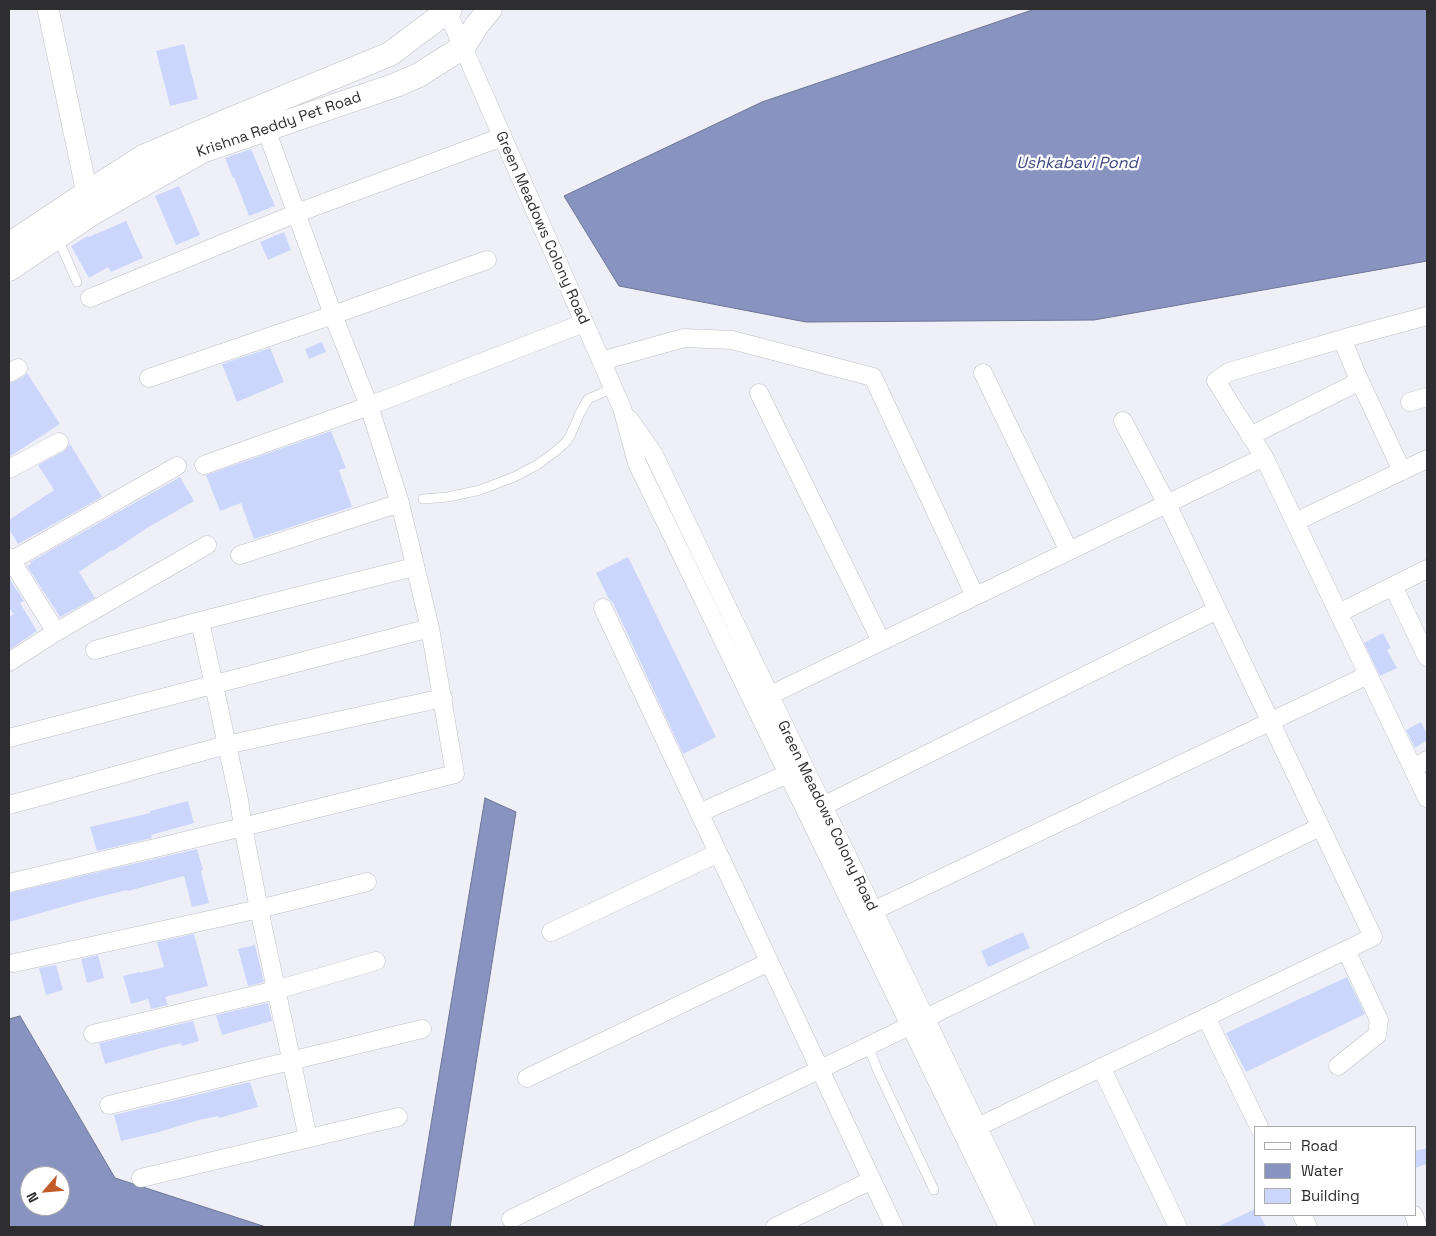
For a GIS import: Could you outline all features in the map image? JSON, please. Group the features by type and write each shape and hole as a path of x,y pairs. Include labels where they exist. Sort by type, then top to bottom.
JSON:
{"main road":[{"name":"Krishna Reddy Pet Road","path":"9,269 94,212 191,156 396,85 419,75 463,46 490,9"},
{"name":"Krishna Reddy Pet Road","path":"9,245 143,157 390,54 449,10"},
{"path":"382,57 396,85"}],"street":[{"path":"48,9 87,193"},
{"name":"Green Meadows Colony Road","path":"449,10 502,137 612,388 622,408 653,453 873,911 918,1022"},
{"path":"9,883 455,774 430,628 400,504 369,406 333,315 266,129"},
{"path":"90,298 297,213 502,137"},
{"path":"149,378 487,260"},
{"path":"1427,316 1229,372 1216,381 1264,457 1368,675 1420,764 1427,798"},
{"path":"204,465 369,406 584,323"},
{"path":"601,361 684,338 732,340 872,377 975,596"},
{"path":"1342,339 1402,471"},
{"path":"983,373 1069,551"},
{"path":"1250,436 1352,384 1356,380 1357,375"},
{"path":"759,393 882,641"},
{"path":"1410,402 1427,397"},
{"name":"Green Meadows Colony Road","path":"622,408 637,463 788,774 918,1022 970,1130 1026,1227"},
{"path":"970,1130 1373,937 1167,504 1123,421"},
{"path":"9,469 59,442"},
{"path":"753,703 1264,457"},
{"path":"1295,522 1427,460"},
{"path":"56,632 10,560 177,466"},
{"path":"240,555 400,504"},
{"path":"9,662 56,632 207,545"},
{"path":"95,650 200,621 414,567"},
{"path":"1339,614 1427,569"},
{"path":"1393,586 1427,657"},
{"path":"603,608 894,1227"},
{"path":"823,806 1218,610"},
{"path":"200,621 239,800 259,909 308,1138"},
{"path":"9,738 430,628"},
{"path":"873,911 1368,675"},
{"path":"9,804 226,745 443,698"},
{"path":"699,813 804,767"},
{"path":"511,1219 1320,827"},
{"path":"551,932 718,853"},
{"path":"14,962 259,909 367,882"},
{"path":"1338,1066 1376,1035 1379,1020 1346,950"},
{"path":"93,1034 276,990 376,961"},
{"path":"527,1078 769,962"},
{"path":"1206,1017 1259,1126"},
{"path":"109,1105 422,1029"},
{"path":"1101,1067 1178,1227"},
{"path":"141,1178 398,1117"},
{"name":"Green Meadows Colony Road","path":"970,1130 1008,1227"},
{"path":"775,1227 872,1180"}],"lane":[{"path":"57,237 77,282"},
{"path":"423,499 448,497 480,490 514,477 537,465 551,456 566,442 588,399 612,388"},
{"path":"868,1046 934,1190"}],"water":[{"name":"Ushkabavi Pond","path":"1035,9 1427,9 1427,261 1094,320 806,322 619,286 564,196 762,102"},
{"path":"485,798 516,812 450,1227 414,1227"},
{"path":"20,1016 115,1178 266,1227 9,1227 9,1019"}],"building":[{"path":"184,44 198,99 170,106 156,51"},
{"path":"251,149 275,206 249,216 225,158"},
{"path":"179,186 200,235 176,245 155,196"},
{"path":"126,221 143,258 111,272 108,267 89,278 71,246 88,236"},
{"path":"284,232 291,250 268,260 260,242"},
{"path":"322,342 326,352 309,359 305,349"},
{"path":"270,348 284,382 237,402 222,364"},
{"path":"27,373 60,424 9,457 9,384"},
{"path":"331,431 346,468 339,470 352,507 254,539 241,503 220,511 206,475"},
{"path":"70,444 102,497 18,544 9,529 9,520 54,490 38,465 64,451"},
{"path":"180,477 194,501 147,528 79,572 95,598 60,617 27,566 31,564 30,562"},
{"path":"628,557 716,737 683,754 613,603 609,599 596,573"},
{"path":"9,578 24,601 20,603 37,631 9,650 9,617 14,614 11,610 9,611"},
{"path":"1383,633 1391,648 1387,650 1397,668 1380,676 1364,643"},
{"path":"1421,722 1427,734 1427,740 1415,748 1406,730"},
{"path":"188,801 194,823 151,835 152,838 97,851 90,827 150,813 150,811"},
{"path":"197,849 209,903 192,907 184,876 9,922 9,893"},
{"path":"1023,932 1030,948 988,967 981,951"},
{"path":"194,934 208,986 165,997 168,1005 151,1009 148,999 131,1004 123,976 164,967 157,942"},
{"path":"255,945 264,982 248,986 238,949"},
{"path":"98,955 104,978 87,983 81,959"},
{"path":"56,965 63,990 46,995 39,968"},
{"path":"1347,977 1365,1014 1246,1072 1226,1033"},
{"path":"268,1003 272,1021 222,1035 216,1015"},
{"path":"193,1021 199,1041 182,1046 181,1043 105,1064 99,1043"},
{"path":"250,1082 258,1107 219,1118 218,1116 199,1120 121,1141 114,1115"},
{"path":"1427,1148 1427,1164 1416,1168 1416,1151"},
{"path":"1254,1209 1254,1216 1260,1216 1266,1227 1217,1227"}]}
